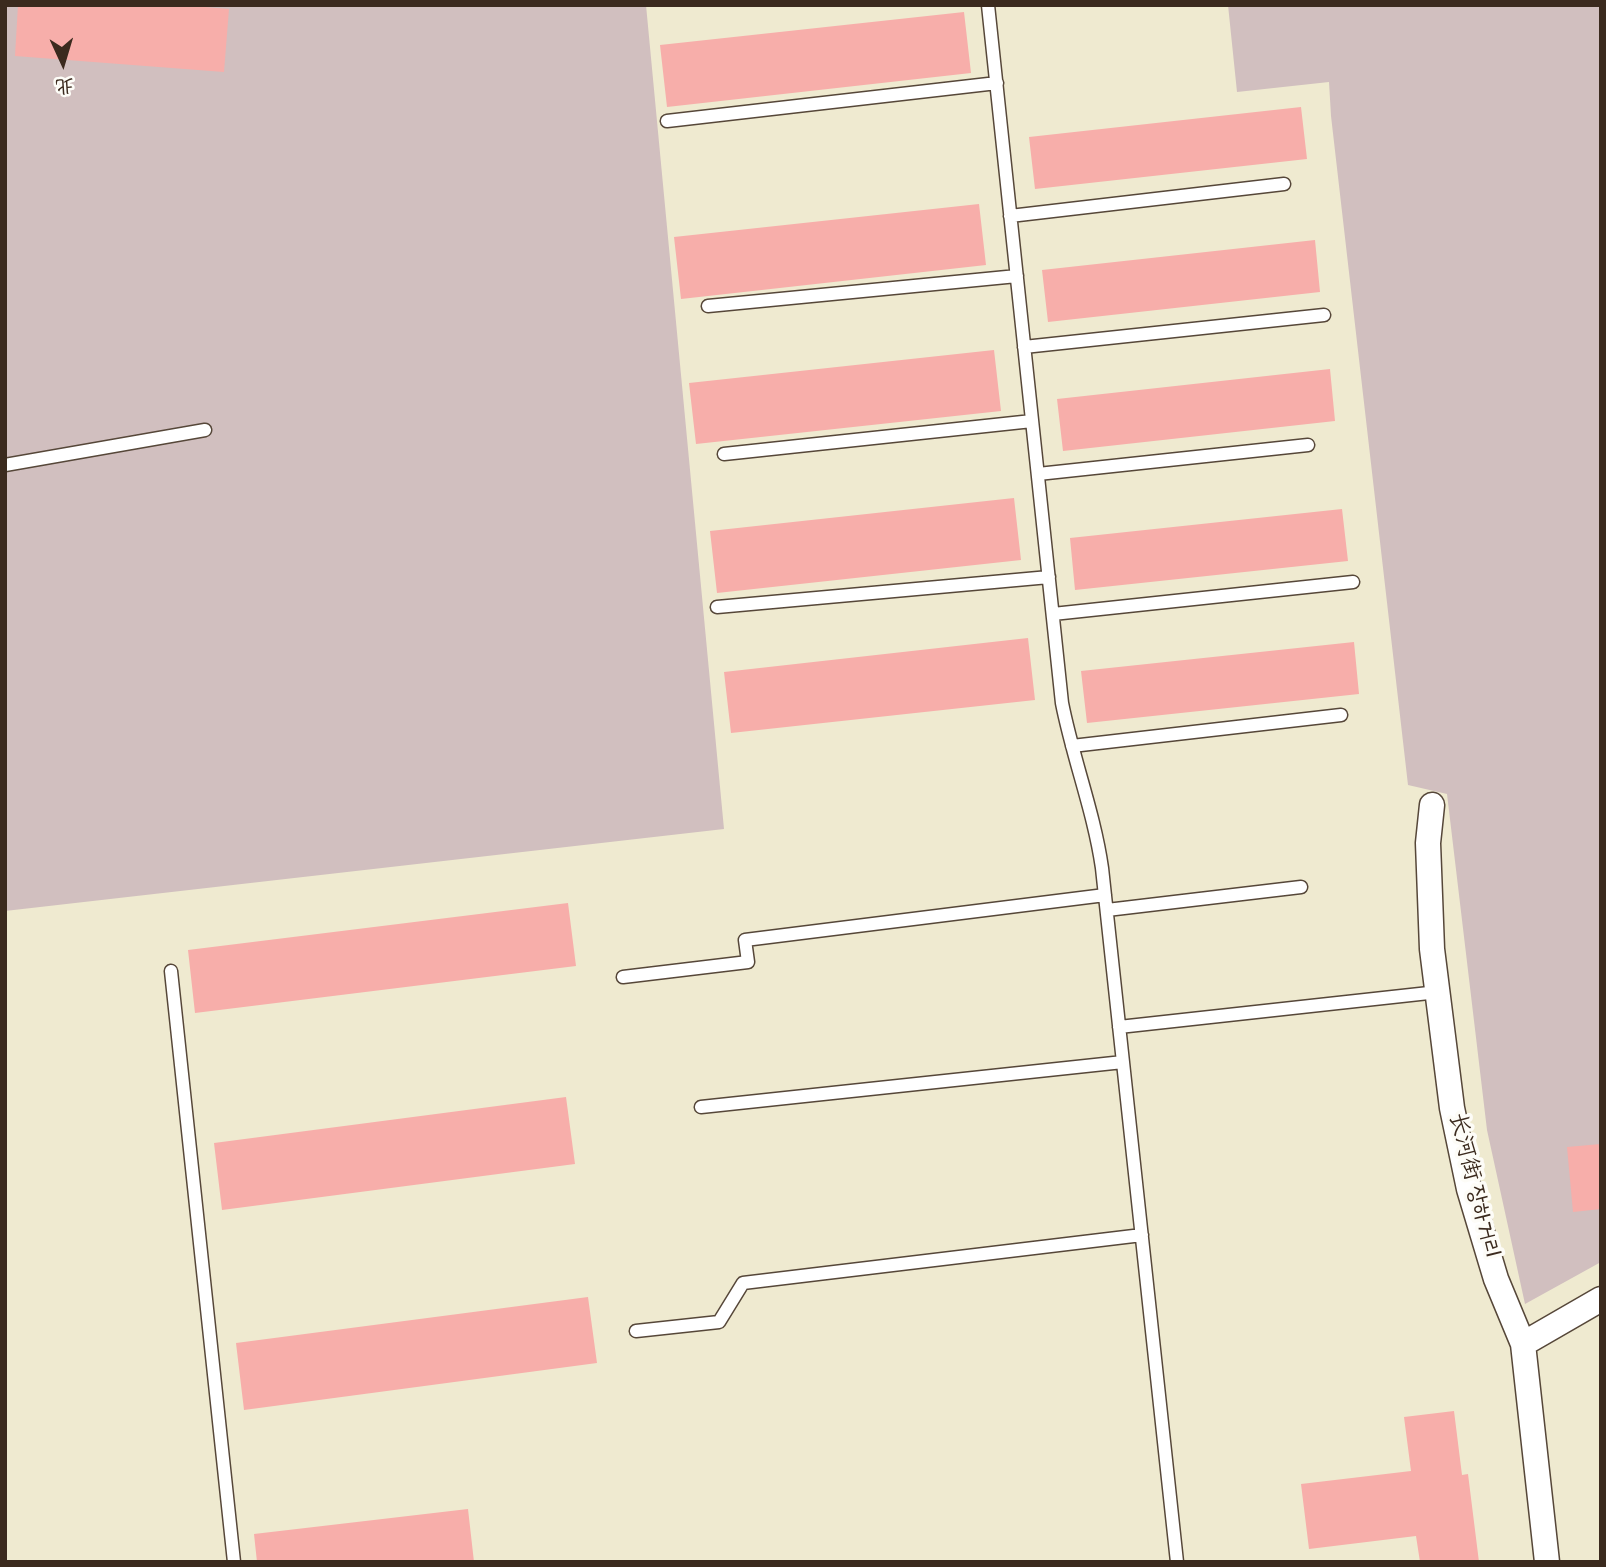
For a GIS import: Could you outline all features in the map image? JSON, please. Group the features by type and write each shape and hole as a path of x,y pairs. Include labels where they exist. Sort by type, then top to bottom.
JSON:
{"street":[{"name":"长河街 장하거리","path":"1432,805 1428,843 1432,948 1452,1108 1469,1189 1496,1279 1523,1344 1547,1562"},
{"path":"1523,1344 1601,1299"}],"lane":[{"path":"988,5 1062,703 1098,835 1177,1562"},
{"path":"667,121 997,83"},
{"path":"1010,216 1284,184"},
{"path":"708,306 1017,276"},
{"path":"1024,347 1324,315"},
{"path":"724,454 1032,421"},
{"path":"5,465 205,430"},
{"path":"1038,474 1308,445"},
{"path":"717,607 1049,577"},
{"path":"1053,614 1353,582"},
{"path":"1072,746 1341,715"},
{"path":"1107,910 1301,887"},
{"path":"623,977 748,962 745,940 1105,895"},
{"path":"171,971 234,1562"},
{"path":"1119,1027 1438,992"},
{"path":"701,1107 1123,1062"},
{"path":"636,1331 719,1322 743,1283 1142,1235"}],"shaded area":[{"path":"5,5 646,5 724,829 5,911"},
{"path":"1228,5 1601,5 1601,1262 1525,1304 1487,1130 1447,794 1408,785 1329,82 1237,92"}],"building":[{"path":"18,5 181,5 229,9 224,72 15,56"},
{"path":"964,12 971,73 667,107 660,45"},
{"path":"1301,107 1307,159 1035,189 1029,137"},
{"path":"979,204 986,265 681,299 674,237"},
{"path":"1315,240 1320,292 1048,322 1042,270"},
{"path":"994,350 1001,411 696,444 689,383"},
{"path":"1330,369 1335,421 1063,451 1057,399"},
{"path":"1014,498 1021,560 717,593 710,531"},
{"path":"1342,509 1348,561 1075,590 1070,538"},
{"path":"1028,638 1035,700 731,733 724,672"},
{"path":"1354,642 1359,694 1087,723 1081,671"},
{"path":"568,903 576,966 195,1013 188,950"},
{"path":"566,1097 575,1164 222,1210 214,1143"},
{"path":"1601,1144 1601,1209 1573,1212 1567,1147"},
{"path":"588,1297 597,1363 244,1410 236,1343"},
{"path":"1454,1411 1462,1475 1468,1474 1479,1562 1420,1562 1416,1536 1309,1549 1301,1484 1411,1471 1404,1417"},
{"path":"468,1509 474,1562 257,1562 254,1534"}]}
